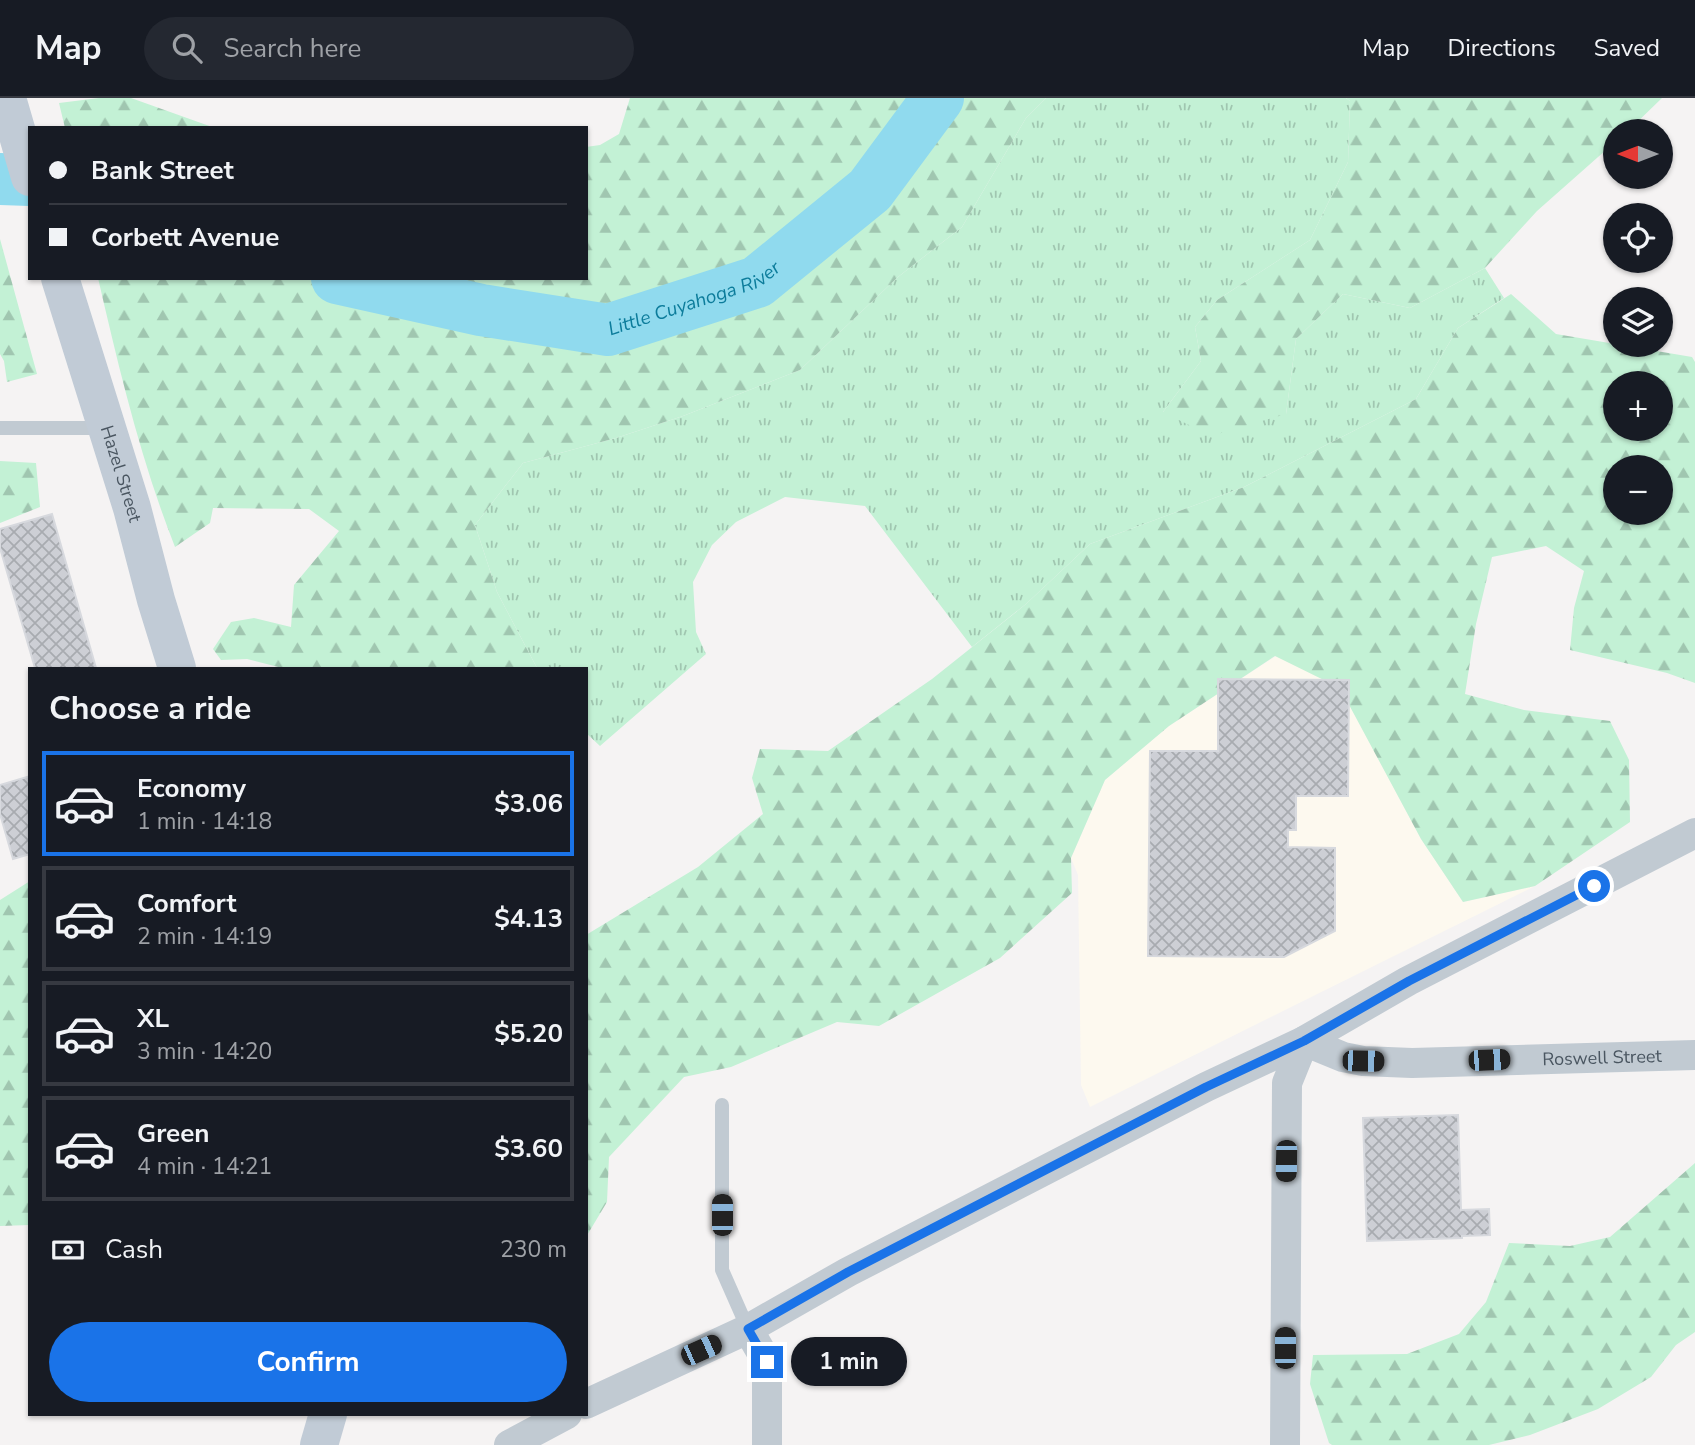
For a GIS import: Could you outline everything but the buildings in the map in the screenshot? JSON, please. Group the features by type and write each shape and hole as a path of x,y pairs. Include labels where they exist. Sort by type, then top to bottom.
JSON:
{"street":[{"path":"10,108 28,170"},
{"name":"Hazel Street","path":"61,280 177,667"},
{"path":"588,1403 748,1329 848,1272 1206,1087 1304,1041 1409,981 1695,833"},
{"path":"1285,1445 1287,1083 1304,1041"},
{"name":"Roswell Street","path":"1304,1041 1343,1057 1363,1061 1412,1063 1695,1055"},
{"path":"748,1329 767,1362 766,1445"},
{"path":"319,1445 327,1416"},
{"path":"509,1445 563,1416"}],"lane":[{"path":"0,428 107,428"},
{"path":"722,1105 722,1270 748,1329"}],"shaded area":[{"path":"1276,656 1340,687 1421,839 1463,902 1535,886 1090,1107 1081,1085 1078,875 1071,858 1105,780 1169,726"}],"green space":[{"path":"99,98 131,98 209,126 65,126 59,103"},
{"path":"630,98 1046,98 1026,118 962,227 898,277 800,370 683,416 616,438 523,463 475,525 497,592 536,667 278,667 247,659 221,660 213,649 231,622 254,618 291,627 294,585 339,531 309,509 213,508 210,523 175,547 141,448 98,280 588,280 588,147 600,145 619,134"},
{"path":"1046,98 1346,98 1350,101 1348,162 1310,240 1217,300 1195,327 1201,361 1163,412 1286,414 1296,339 1343,294 1410,308 1485,268 1504,298 1458,328 1416,399 1244,487 1090,544 1026,604 972,647 865,506 785,497 736,522 712,545 693,582 696,632 706,654 600,746 588,735 588,667 536,667 497,592 475,525 523,463 616,438 683,416 800,370 898,277 962,227 1026,118"},
{"path":"1346,98 1662,98 1640,119 1603,119 1603,153 1537,211 1485,268 1410,308 1343,294 1296,339 1286,414 1211,436 1163,412 1201,361 1195,327 1217,300 1310,240 1348,162 1350,101"},
{"path":"0,239 37,374 7,382 4,361 0,354"},
{"path":"1511,294 1556,334 1603,342 1603,357 1673,357 1673,354 1692,357 1695,362 1695,683 1667,673 1570,650 1574,608 1584,571 1546,546 1492,557 1476,624 1465,694 1524,710 1610,721 1629,760 1630,822 1535,886 1463,902 1421,839 1340,688 1275,656 1169,726 1105,780 1071,858 1072,893 1000,958 879,1026 837,1022 731,1067 684,1077 609,1157 607,1202 588,1234 588,934 698,867 763,814 752,778 760,749 828,751 932,679 1026,604 1090,544 1244,487 1416,399 1458,328"},
{"path":"0,461 36,463 40,507 0,523"},
{"path":"28,882 28,1225 0,1226 0,900"},
{"path":"1695,1163 1695,1332 1676,1345 1651,1377 1598,1409 1530,1435 1489,1445 1329,1443 1310,1384 1313,1355 1407,1354 1459,1334 1486,1302 1509,1243 1570,1246 1610,1237"}],"waterway":[{"name":"Little Cuyahoga River","path":"346,280 481,310 608,330 757,282 870,190 938,98"},
{"name":"Little Cuyahoga River","path":"0,179 28,180"}],"route":[{"path":"767,1362 748,1329 848,1272 1206,1087 1304,1041 1409,981 1594,886"}]}
